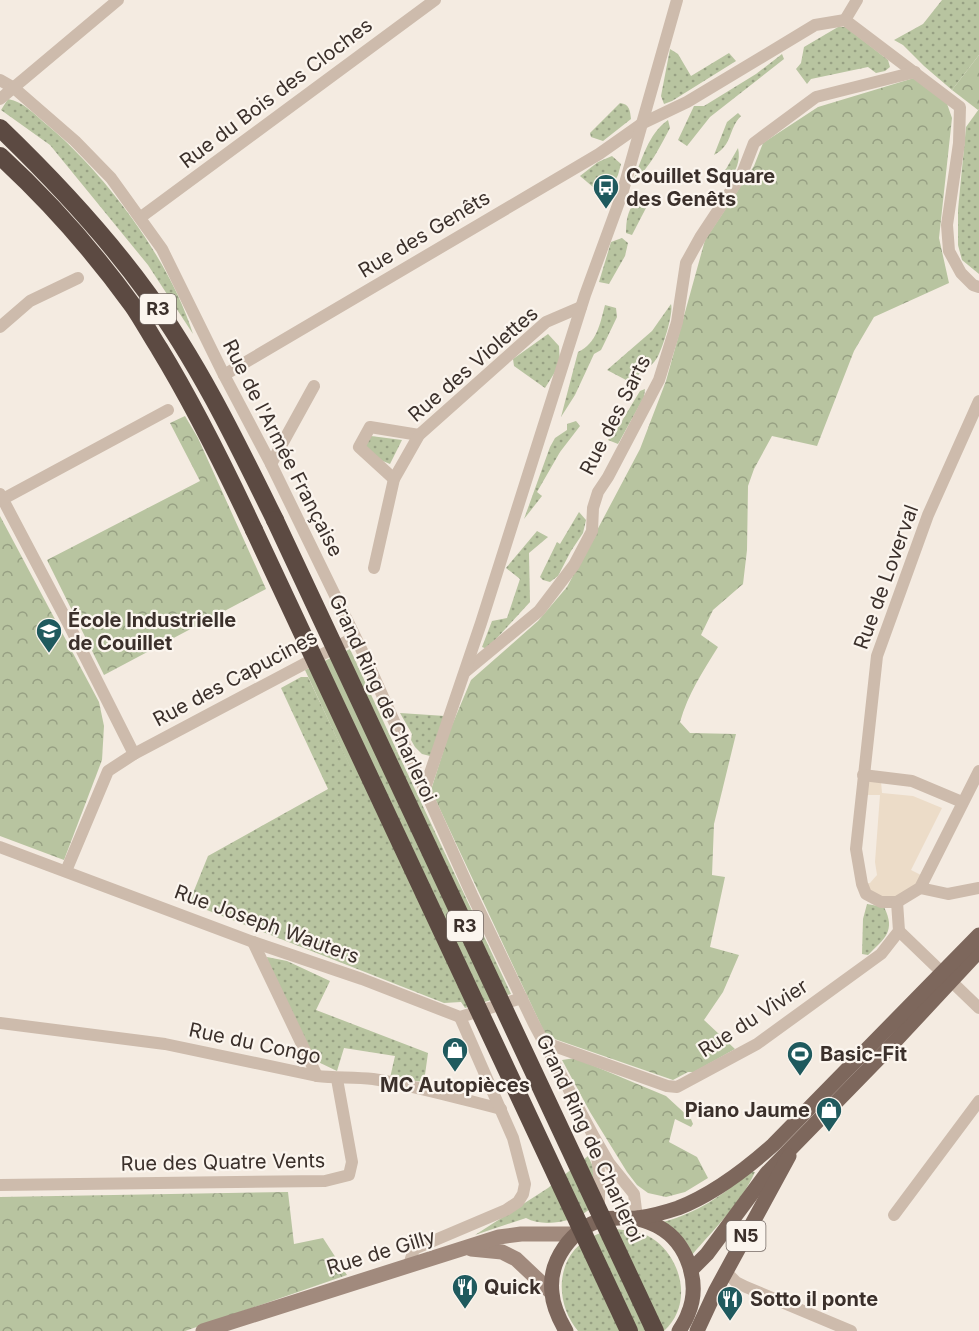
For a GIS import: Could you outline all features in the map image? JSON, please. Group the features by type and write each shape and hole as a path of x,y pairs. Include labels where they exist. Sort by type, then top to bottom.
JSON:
{"highway":[{"name":"Grand Ring de Charleroi","path":"0,128 93,222 149,296 204,383 275,520 656,1331"},
{"name":"R3","path":"0,156 25,179 77,235 134,307 186,393 220,457 630,1331"}],"main road":[{"name":"N5","path":"691,1270 707,1254 767,1173 945,977 979,935"},
{"name":"N5","path":"566,1331 556,1312 551,1292 554,1270 562,1250 576,1234 602,1220 619,1217 637,1218 678,1208 710,1193 744,1170 773,1145 945,977 979,951"},
{"name":"N5","path":"690,1326 726,1272 777,1182 796,1142"},
{"name":"N5","path":"637,1218 659,1227 674,1238 684,1253 691,1270 693,1292 689,1314 690,1326"},
{"name":"Rue de Gilly","path":"203,1331 500,1237 521,1234 576,1234"},
{"path":"465,1249 502,1252 516,1259 551,1292"}],"street":[{"path":"0,99 118,0"},
{"name":"Rue du Bois des Cloches","path":"141,217 435,0"},
{"path":"425,788 465,672 581,307 622,194 676,0"},
{"path":"856,0 845,20 960,107 959,143 946,225 949,251 961,273 973,285 979,287"},
{"name":"Rue des Genêts","path":"224,375 599,154 643,123 687,102 815,25 845,20"},
{"name":"Rue des Sarts","path":"465,672 539,611 574,565 592,531 593,508 598,492 659,380 677,322 686,263 742,174 754,143 816,97 915,72"},
{"name":"Rue de l'Armée Française","path":"0,80 14,88 92,158 111,178 162,249 271,464 355,637 472,895 543,1042 609,1163 634,1194 637,1218"},
{"path":"0,327 30,301 78,278"},
{"name":"Rue des Violettes","path":"374,568 394,479 419,435 546,322 581,307"},
{"path":"271,464 314,386"},
{"name":"Rue de Loverval","path":"897,902 881,902 866,894 856,849 877,656 928,515 979,401"},
{"path":"134,754 2,496 168,410"},
{"path":"394,479 359,447 370,428 419,435"},
{"name":"Rue des Capucines","path":"66,871 108,771 134,754 355,637"},
{"path":"979,771 921,888 897,902 899,931 979,1008"},
{"path":"863,775 912,781 962,802"},
{"name":"Rue Joseph Wauters","path":"0,846 253,942 362,979 460,1017"},
{"path":"921,888 948,894 979,888"},
{"name":"Rue du Vivier","path":"543,1042 667,1086 677,1087 757,1044 881,954 899,931"},
{"path":"253,942 317,1076"},
{"path":"409,1265 414,1248 506,1210 518,1202 522,1194 525,1184 513,1138 460,1017 522,998"},
{"name":"Rue du Congo","path":"0,1023 165,1044 317,1076 337,1079 371,1079 501,1109"},
{"name":"Rue des Quatre Vents","path":"0,1185 325,1182 349,1175 352,1162 337,1079"},
{"path":"894,1215 979,1101"},
{"name":"Rue de l'Armée Française","path":"594,1137 602,1220"},
{"path":"726,1272 736,1282 746,1287 851,1331"}],"green space":[{"path":"942,0 979,0 979,55 952,90 903,45 894,40 923,24"},
{"path":"838,27 846,27 888,60 890,67 876,73 868,67 811,79 807,84 796,69 801,63 804,47"},
{"path":"670,49 678,54 691,76 729,53 736,61 664,104 661,96"},
{"path":"782,54 784,59 710,117 687,146 678,140 694,106 704,106 756,74"},
{"path":"979,55 979,109 978,110 952,90"},
{"path":"914,78 944,95 952,118 939,238 949,283 874,317 854,351 817,446 772,436 754,469 748,486 747,550 743,584 713,610 701,635 718,647 701,674 680,722 690,733 736,734 714,824 712,875 725,877 710,947 739,955 723,992 704,1020 735,1049 694,1072 688,1072 673,1080 546,1036 431,790 450,730 471,680 538,621 567,587 640,449 666,381 705,240 754,166 763,143 818,107"},
{"path":"8,99 33,112 91,167 112,192 152,248 169,277 193,334 148,265 50,145 1,110"},
{"path":"620,103 628,106 631,119 603,141 591,137 590,133"},
{"path":"979,109 979,274 962,260 958,245 958,210 966,127"},
{"path":"738,113 741,116 727,142 714,155 727,122"},
{"path":"668,120 670,128 658,150 645,170 633,181 655,132"},
{"path":"738,148 737,166 728,181 718,176 726,169"},
{"path":"612,156 621,164 606,198 580,176 598,162"},
{"path":"645,193 647,206 632,235 626,233 630,210"},
{"path":"622,238 628,243 625,256 609,284 599,282 611,242"},
{"path":"671,304 671,315 664,340 651,366 626,380 607,370 652,331"},
{"path":"605,305 616,308 617,317 601,350 594,354 575,395 561,417 578,352 590,344 594,338"},
{"path":"548,334 559,346 560,364 545,388 514,366 513,359"},
{"path":"645,389 644,397 618,444 608,440 640,391"},
{"path":"185,416 198,438 266,589 104,675 47,560 200,481 170,423"},
{"path":"576,421 580,426 560,452 537,492 542,496 524,519 550,447 555,438 567,430 567,424"},
{"path":"371,436 402,440 390,464 378,459 362,447"},
{"path":"579,512 586,520 583,533 558,576 550,582 543,580 540,577 557,542 560,544"},
{"path":"0,516 99,702 104,726 102,760 64,860 0,836"},
{"path":"537,531 548,537 529,553 530,602 487,649 482,647 492,621 507,618 520,579 506,568"},
{"path":"350,649 397,751 353,773 305,670"},
{"path":"301,677 308,677 353,772 397,751 511,994 465,1008 461,1002 444,1003 189,903 208,856 328,789 281,688"},
{"path":"400,713 445,716 430,756 422,754 415,747 411,740 412,734"},
{"path":"867,904 884,907 889,922 884,939 868,955 862,954 863,919"},
{"path":"267,957 287,961 330,981 316,1010 428,1053 424,1082 390,1078 395,1056 344,1048 337,1071 314,1060 268,965"},
{"path":"575,1058 666,1096 691,1119 693,1124 691,1127 675,1119 669,1142 697,1157 708,1178 685,1192 666,1197 648,1193 637,1185 590,1112 562,1060"},
{"path":"588,1156 604,1190 587,1212 561,1222 551,1223 526,1218 475,1235 548,1188"},
{"path":"750,1171 755,1172 742,1194 692,1255 687,1243 663,1222 687,1214 710,1202"},
{"path":"288,1192 294,1244 323,1238 347,1275 185,1331 0,1331 0,1197"},
{"path":"616,1229 637,1232 652,1238 673,1260 681,1284 681,1297 673,1321 664,1331 578,1331 570,1319 564,1305 562,1291 562,1277 566,1263 584,1241"}],"shaded area":[{"path":"863,775 881,781 882,793 913,796 942,808 911,870 925,877 920,887 881,902 862,884 870,883 877,875 875,862 880,795 861,795"}],"place":[{"name":"Couillet Square des Genêts","path":"606,210"},
{"name":"École Industrielle de Couillet","path":"49,654"},
{"name":"MC Autopièces","path":"455,1073"},
{"name":"Basic-Fit","path":"800,1077"},
{"name":"Piano Jaume","path":"829,1133"},
{"name":"Quick","path":"465,1310"},
{"name":"Sotto il ponte","path":"730,1322"}]}
